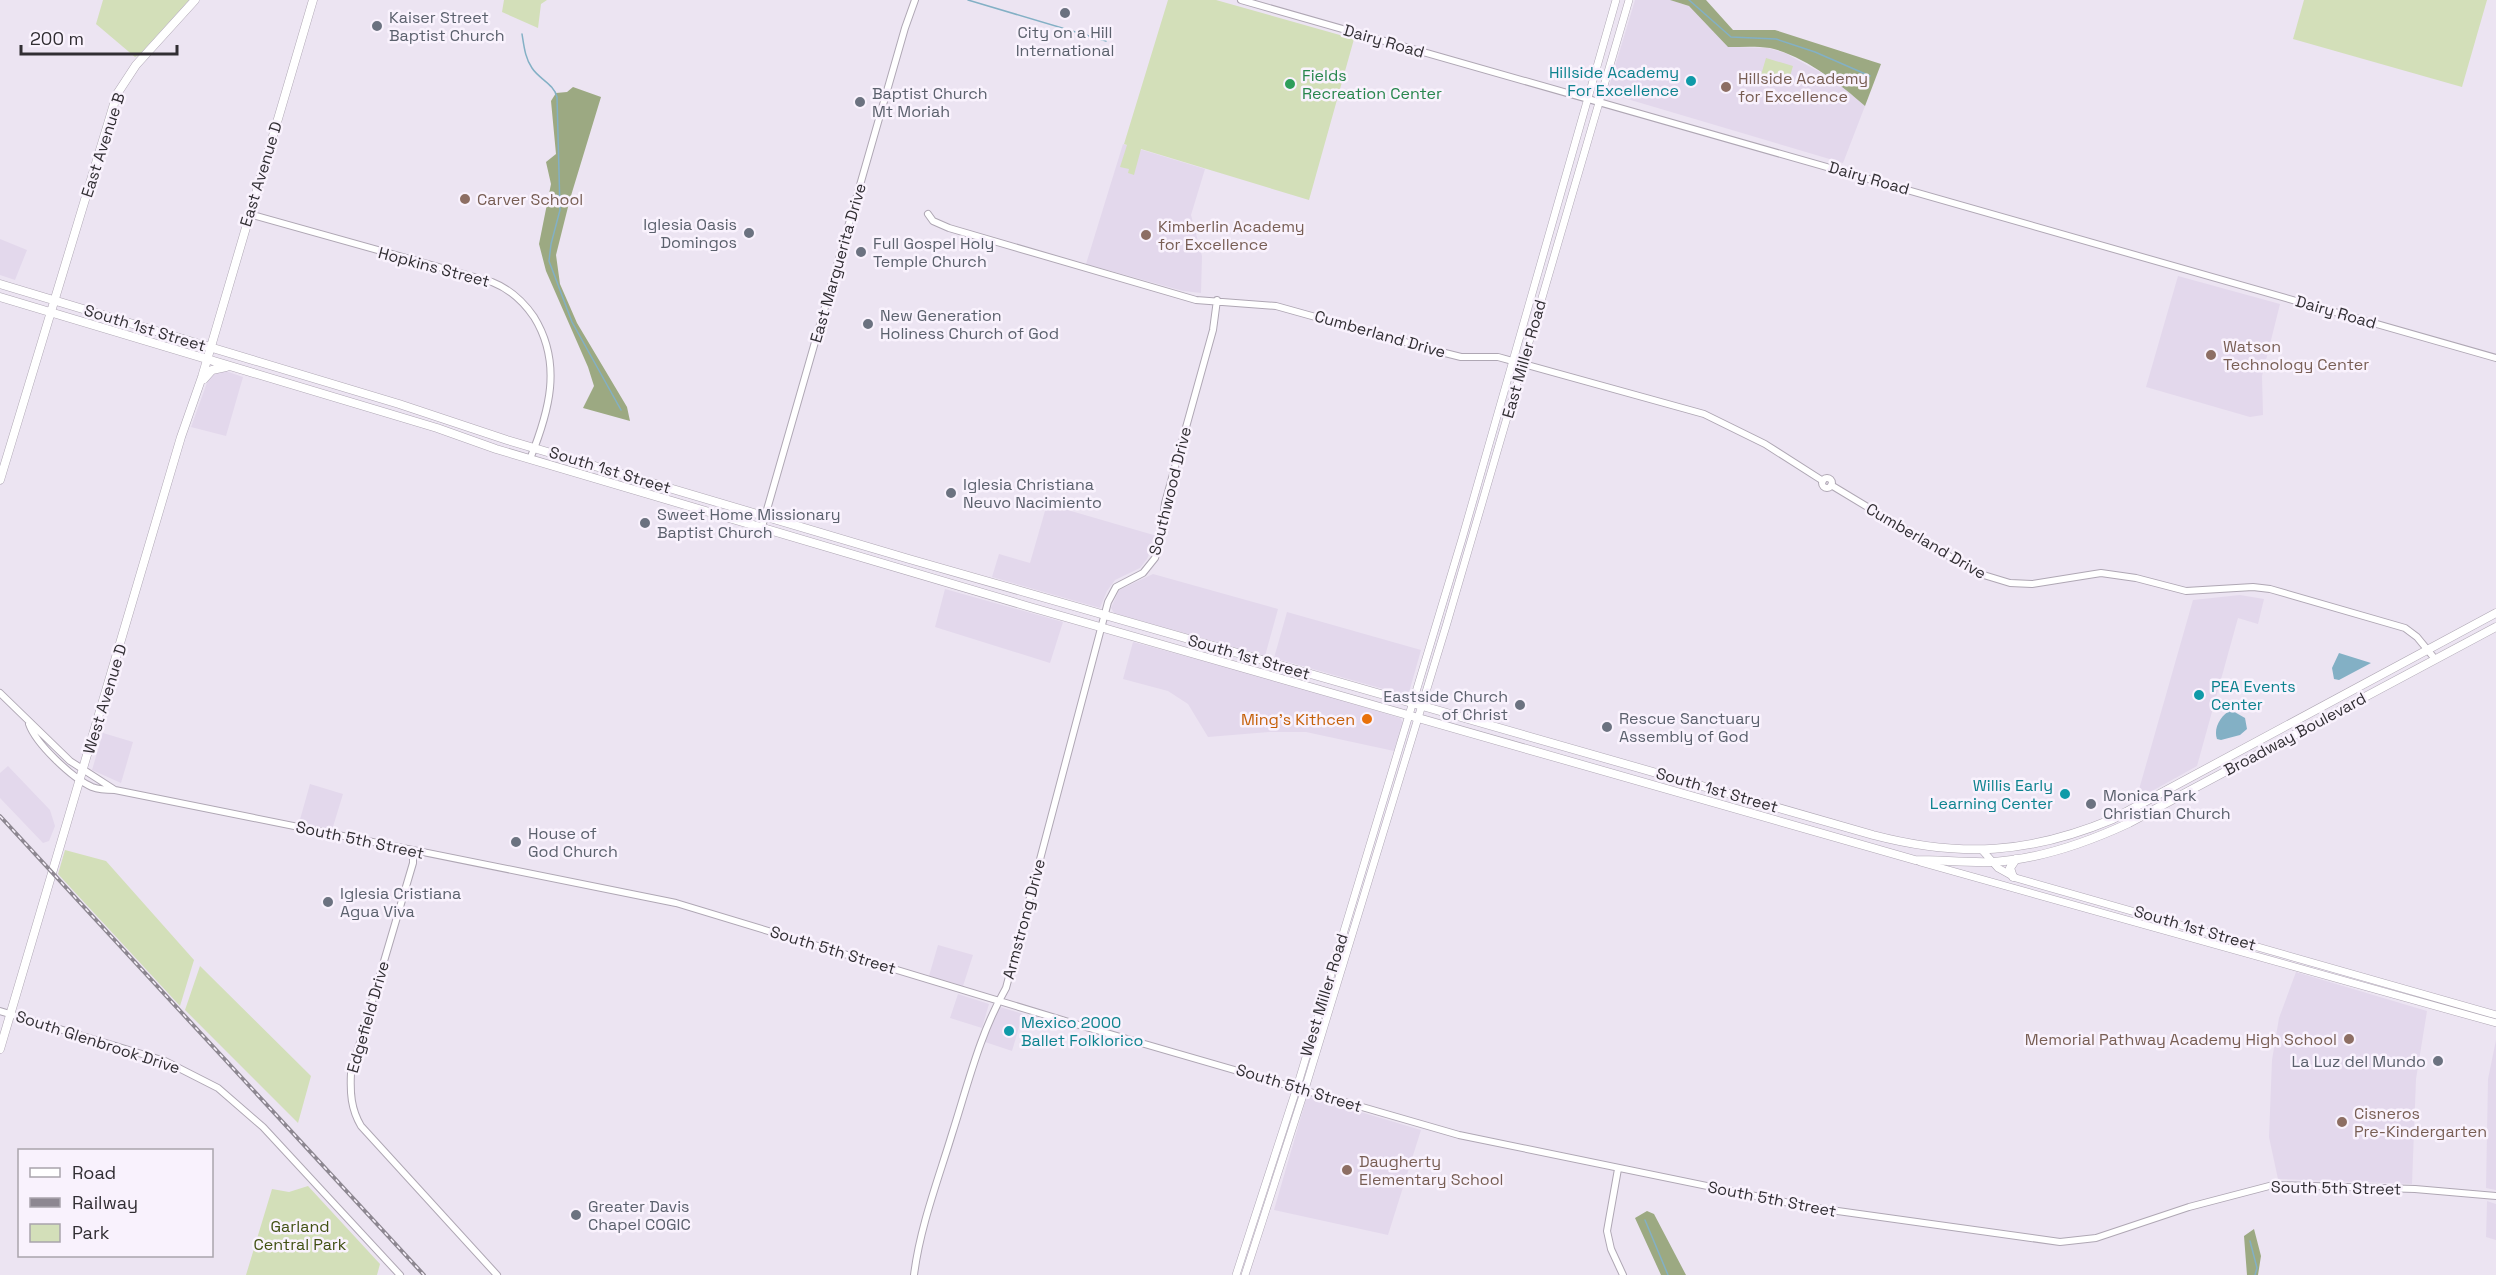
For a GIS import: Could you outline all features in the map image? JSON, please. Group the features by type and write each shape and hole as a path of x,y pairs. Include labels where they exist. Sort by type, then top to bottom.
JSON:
{"main road":[{"name":"East Avenue B","path":"0,480 117,94 136,65 195,0"},
{"name":"East Avenue D","path":"211,349 313,0"},
{"name":"East Miller Road","path":"1414,716 1616,0"},
{"name":"East Miller Road","path":"1417,704 1485,493 1629,0"},
{"path":"1552,224 1562,227"},
{"name":"South 1st Street","path":"0,284 399,404 535,448 1104,616 1898,841 1953,850 1982,850 1992,862 2013,877 2496,1015"},
{"name":"South 1st Street","path":"0,297 238,367 530,459 1182,650 1915,860 2496,1023"},
{"name":"West Avenue D","path":"0,1049 181,437 211,349"},
{"path":"199,388 212,370 220,367 238,367"},
{"path":"1476,490 1485,493"},
{"name":"Broadway Boulevard","path":"1982,850 2057,839 2113,819 2496,613"},
{"name":"Broadway Boulevard","path":"1951,860 1992,862 2047,854 2119,828 2496,627"},
{"path":"1182,650 1185,639"},
{"path":"1347,697 1351,685"},
{"name":"West Miller Road","path":"1245,1275 1414,716"},
{"path":"2166,790 2172,800"},
{"path":"2113,819 2119,828"},
{"path":"2013,877 2010,867 2016,859"},
{"name":"South 1st Street","path":"1915,860 1951,860"},
{"path":"2289,964 2314,962"},
{"name":"West Miller Road","path":"1236,1275 1301,1088"}],"street":[{"name":"East Marguerita Drive","path":"762,527 915,0"},
{"name":"Dairy Road","path":"1240,0 1251,1 2496,358"},
{"name":"Hopkins Street","path":"249,214 492,282 512,292 525,305 540,327 552,368 550,395 530,459"},
{"name":"Cumberland Drive","path":"928,214 933,221 949,228 1196,300 1276,306 1461,357 1489,356 1514,361 1704,414 1765,444 1823,480 1824,487 1831,486 1952,559 1995,580 2032,584 2090,574 2117,574 2186,591 2253,587 2270,589 2405,628 2417,637 2435,659"},
{"name":"Southwood Drive","path":"1101,626 1116,587 1143,573 1155,558 1165,503 1213,330 1217,300"},
{"name":"Armstrong Drive","path":"914,1275 916,1256 986,1027 1006,988 1101,626"},
{"name":"South 5th Street","path":"0,693 29,724 38,729 70,761 115,790"},
{"name":"South 5th Street","path":"29,724 33,734 80,779 102,790 115,790 413,852 676,903 1440,1130 1809,1207 2050,1242 2096,1238 2189,1207 2273,1185 2415,1189 2496,1196"},
{"name":"Edgefield Drive","path":"413,852 413,863 351,1073 352,1109 361,1126 497,1275"},
{"name":"South Glenbrook Drive","path":"0,1011 165,1061 194,1074 223,1092 263,1127 400,1275"},
{"path":"1618,1168 1607,1231 1611,1248 1623,1275"}],"shaded area":[{"name":"Hillside Academy for Excellence","path":"1635,0 1670,0 1689,6 1728,47 1768,48 1785,53 1836,81 1865,106 1843,163 1607,93"},
{"name":"Kimberlin Academy for Excellence","path":"1123,144 1205,169 1191,215 1202,256 1201,293 1183,291 1086,264"},
{"path":"0,239 27,250 15,280 0,275"},
{"name":"Watson Technology Center","path":"2178,276 2280,304 2262,376 2263,415 2250,417 2146,387"},
{"path":"220,369 243,377 226,436 191,427 209,377"},
{"path":"1047,504 1157,536 1147,559 1140,568 1115,580 1107,591 1100,608 992,577 999,554 1030,563"},
{"path":"1153,574 1278,609 1265,656 1114,613 1111,608 1119,590"},
{"path":"945,589 1063,622 1050,663 935,627"},
{"path":"2240,595 2264,599 2258,624 2238,618 2197,766 2136,800 2193,600"},
{"path":"1287,612 1421,650 1408,696 1274,658"},
{"path":"1133,642 1295,686 1400,718 1403,722 1394,751 1306,732 1269,732 1208,737 1188,704 1168,691 1123,679"},
{"path":"103,733 133,742 121,783 92,770"},
{"path":"8,766 50,810 55,826 49,841 43,843 0,798 0,773"},
{"path":"310,784 343,794 332,830 299,823"},
{"path":"938,945 973,955 963,986 929,976"},
{"path":"2296,972 2427,1011 2416,1079 2412,1184 2278,1179 2269,1137 2272,1060 2279,1018"},
{"path":"958,994 989,1004 982,1028 950,1018"},
{"path":"997,1006 1023,1014 1012,1051 985,1042"},
{"path":"2496,1040 2496,1190 2486,1188 2488,1079"},
{"name":"Daugherty Elementary School","path":"1307,1096 1421,1130 1388,1235 1274,1210"},
{"path":"2487,1201 2496,1204 2496,1240 2486,1237"}],"green space":[{"path":"103,0 189,0 135,57 96,24"},
{"path":"504,0 547,0 541,4 538,28 502,12"},
{"path":"1168,0 1216,0 1354,39 1309,200 1141,149 1134,175 1128,173 1129,169 1120,167 1127,145 1124,144"},
{"path":"1670,0 1706,0 1733,30 1775,30 1881,64 1865,106 1844,88 1796,57 1770,48 1728,47 1689,6"},
{"path":"2304,0 2487,0 2462,87 2293,39"},
{"path":"1766,58 1793,66 1788,83 1761,75"},
{"path":"573,87 601,97 570,199 556,255 560,284 577,323 627,407 630,421 583,408 594,386 546,271 539,244 551,184 546,162 556,154 551,101 556,93 567,92"},
{"path":"65,850 106,861 194,960 180,1006 58,874"},
{"path":"200,966 311,1076 298,1123 185,1010"},
{"name":"Garland Central Park","path":"308,1186 380,1264 377,1275 246,1275 272,1189 289,1192"},
{"path":"1647,1211 1654,1214 1686,1275 1661,1275 1635,1218"},
{"path":"2254,1229 2261,1256 2258,1275 2247,1275 2244,1236"}],"water":[{"path":"2339,653 2371,663 2339,680 2334,679 2332,668"},
{"path":"2231,710 2245,718 2247,729 2240,735 2217,739 2216,731 2219,722"}],"waterway":[{"path":"968,0 1106,41"},
{"path":"1689,0 1731,37 1776,39 1815,52 1870,76"},
{"path":"522,34 530,64 553,89 557,97 560,210 549,261 572,322 621,410"},
{"path":"1645,1220 1668,1275"},
{"path":"2250,1241 2257,1268 2255,1275"}],"railway":[{"path":"0,816 424,1275"}],"place":[{"name":"City on a Hill International","path":"1065,13"},
{"name":"Kaiser Street Baptist Church","path":"377,26"},
{"name":"Hillside Academy For Excellence","path":"1691,81"},
{"name":"Fields Recreation Center","path":"1290,84"},
{"name":"Hillside Academy for Excellence","path":"1726,87"},
{"name":"Baptist Church Mt Moriah","path":"860,102"},
{"name":"Carver School","path":"465,199"},
{"name":"Iglesia Oasis Domingos","path":"749,233"},
{"name":"Kimberlin Academy for Excellence","path":"1146,235"},
{"name":"Full Gospel Holy Temple Church","path":"861,252"},
{"name":"New Generation Holiness Church of God","path":"868,324"},
{"name":"Watson Technology Center","path":"2211,355"},
{"name":"Iglesia Christiana Neuvo Nacimiento","path":"951,493"},
{"name":"Sweet Home Missionary Baptist Church","path":"645,523"},
{"name":"PEA Events Center","path":"2199,695"},
{"name":"Eastside Church of Christ","path":"1520,705"},
{"name":"Ming's Kithcen","path":"1367,719"},
{"name":"Rescue Sanctuary Assembly of God","path":"1607,727"},
{"name":"Willis Early Learning Center","path":"2065,794"},
{"name":"Monica Park Christian Church","path":"2091,804"},
{"name":"House of God Church","path":"516,842"},
{"name":"Iglesia Cristiana Agua Viva","path":"328,902"},
{"name":"Mexico 2000 Ballet Folklorico","path":"1009,1031"},
{"name":"Memorial Pathway Academy High School","path":"2349,1039"},
{"name":"La Luz del Mundo","path":"2438,1061"},
{"name":"Cisneros Pre-Kindergarten","path":"2342,1122"},
{"name":"Daugherty Elementary School","path":"1347,1170"},
{"name":"Greater Davis Chapel COGIC","path":"576,1215"}]}
